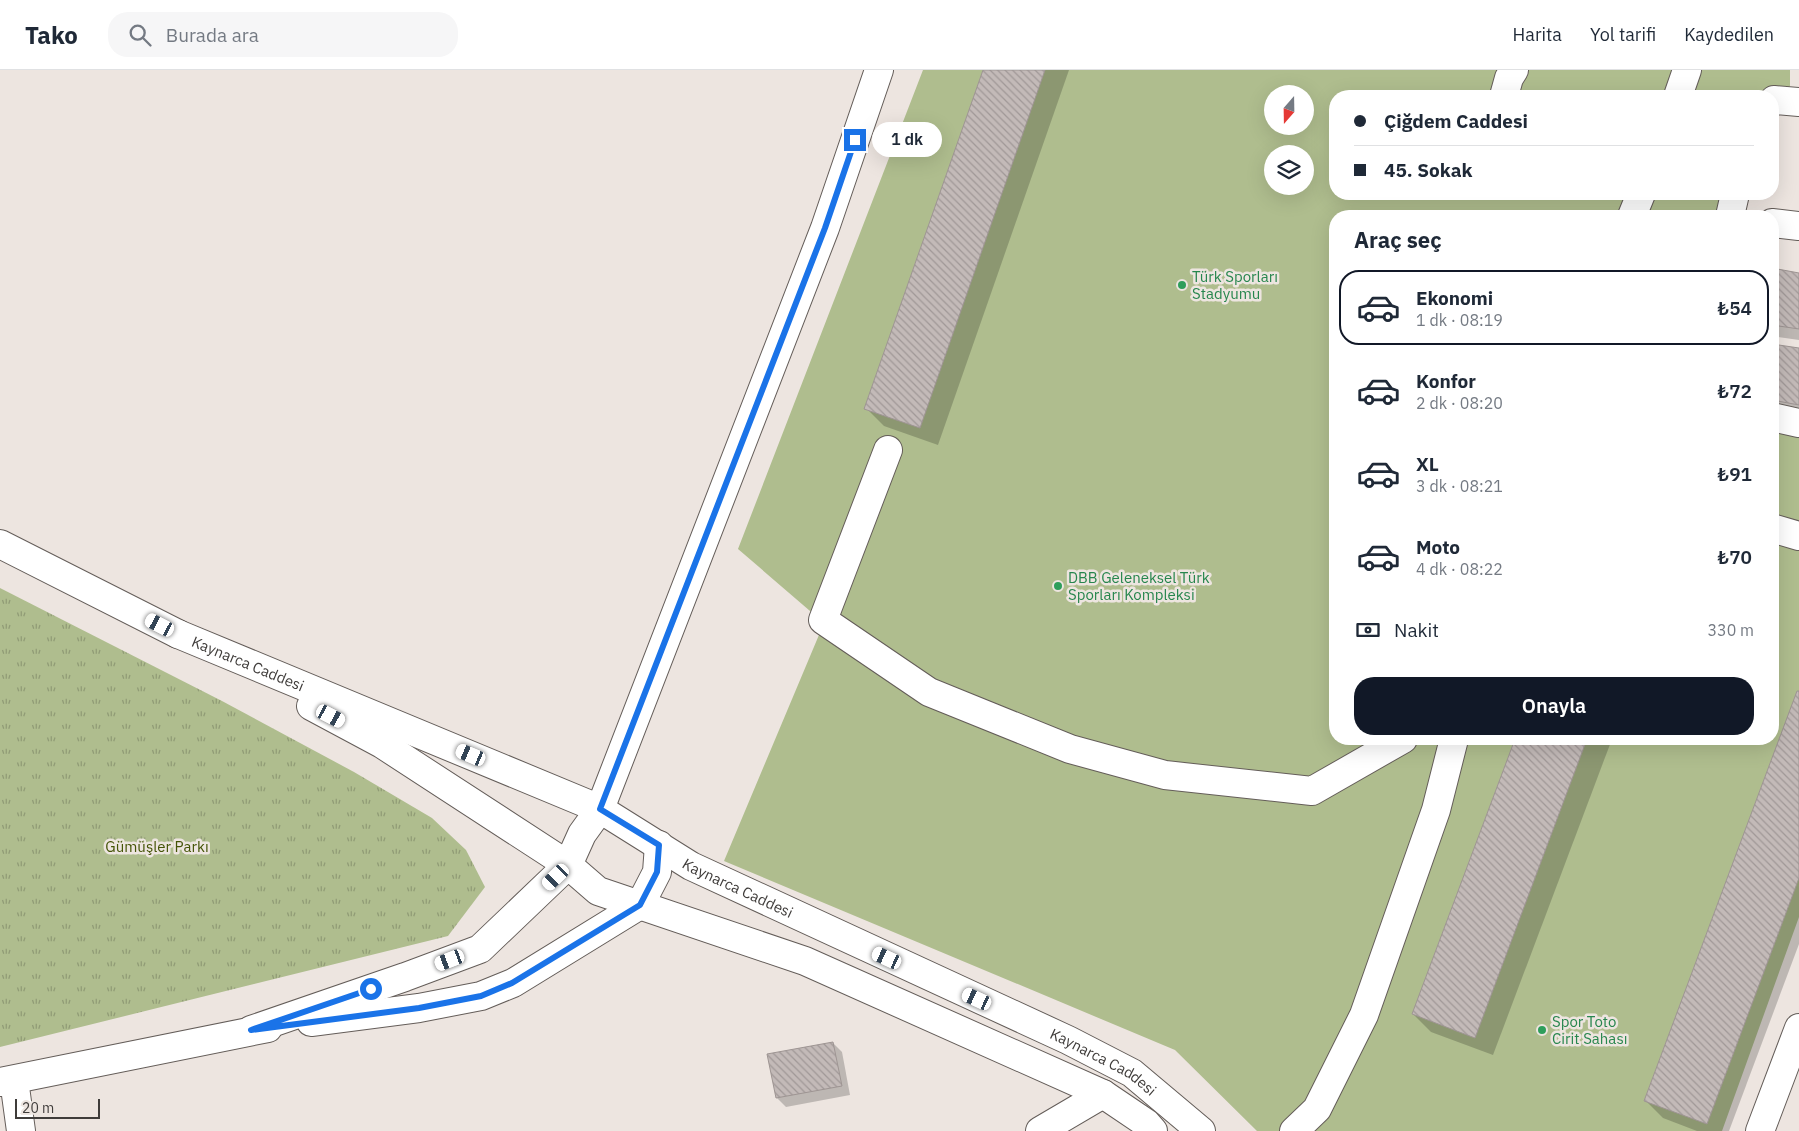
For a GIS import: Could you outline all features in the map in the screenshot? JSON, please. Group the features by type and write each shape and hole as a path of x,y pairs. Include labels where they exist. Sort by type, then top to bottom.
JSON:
{"street":[{"path":"251,1030 405,977 480,948 568,865 582,834 600,809 825,228 879,70"},
{"path":"1506,90 1509,78 1514,70"},
{"path":"1680,90 1688,70"},
{"path":"1779,100 1799,102"},
{"path":"1779,224 1799,226"},
{"path":"1779,419 1799,423"},
{"path":"888,450 823,620 929,692 1070,749 1165,775 1312,791 1392,745"},
{"path":"1779,530 1799,536"},
{"name":"Kaynarca Caddesi","path":"0,544 178,634 382,744 568,865 598,892 805,961 1103,1094 1146,1123 1153,1131"},
{"name":"Kaynarca Caddesi","path":"178,634 600,809 691,866 1068,1040 1132,1073 1201,1131"},
{"path":"1294,1131 1317,1109 1364,1015 1436,810 1452,745"},
{"path":"21,1131 7,1081 251,1030 419,1008 481,996 512,983 640,905 657,872 659,845"},
{"path":"1760,1131 1799,1028"},
{"path":"1040,1131 1103,1094"}],"green space":[{"name":"DBB Geleneksel Türk Sporları Kompleksi","path":"923,70 1790,70 1790,86 1779,98 1779,90 1329,90 1329,200 1731,200 1730,210 1329,210 1329,745 1779,745 1779,429 1799,435 1799,917 1722,1131 1257,1131 1175,1050 724,861 824,623 738,549"},
{"name":"Gümüşler Parkı","path":"0,588 222,701 354,772 432,818 466,850 485,887 448,936 0,1047"}],"building":[{"path":"983,70 1045,70 920,428 864,409"},
{"path":"1779,269 1799,273 1799,329 1779,326"},
{"path":"1779,345 1799,348 1799,405 1779,401"},
{"path":"1797,691 1799,691 1799,878 1707,1124 1644,1101 1777,745 1779,745 1779,739"},
{"path":"1513,745 1585,745 1475,1038 1412,1014"},
{"path":"833,1042 842,1086 776,1098 767,1054"}],"place":[{"name":"Türk Sporları Stadyumu","path":"1182,285"},
{"name":"DBB Geleneksel Türk Sporları Kompleksi","path":"1058,586"},
{"name":"Spor Toto Cirit Sahası","path":"1542,1030"}],"route":[{"path":"371,989 251,1030 419,1008 481,996 512,983 640,905 657,872 659,845 600,809 825,228 855,140"}]}
